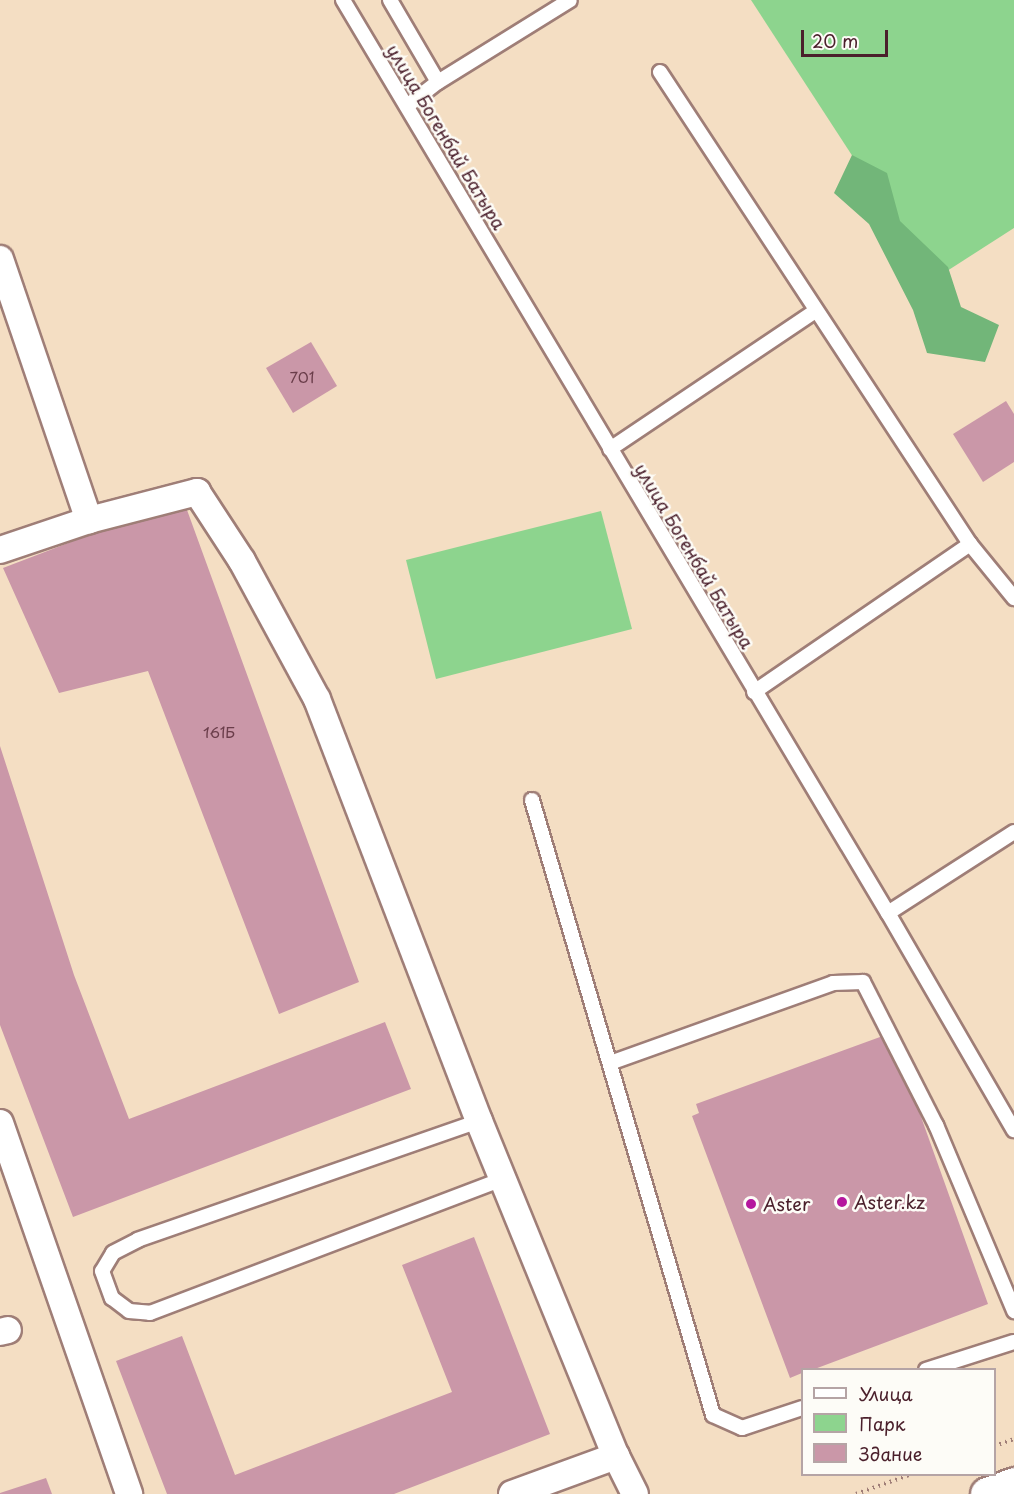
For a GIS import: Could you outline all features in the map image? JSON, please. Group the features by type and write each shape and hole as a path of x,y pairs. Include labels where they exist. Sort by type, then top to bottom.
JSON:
{"main road":[{"path":"987,1494 1014,1484"}],"street":[{"path":"0,259 89,520"},
{"path":"0,550 89,520 197,492 242,561 316,699 502,1179 616,1456 635,1494"},
{"path":"0,1123 129,1494"},
{"path":"512,1494 616,1456"}],"lane":[{"name":"улица Богенбай Батыра","path":"343,0 754,693 888,914 1014,1130"},
{"path":"390,0 438,82"},
{"path":"407,106 438,82 570,0"},
{"path":"660,72 970,544 1014,598"},
{"path":"610,449 815,311"},
{"path":"754,693 970,544"},
{"path":"532,800 713,1415 742,1428 801,1408"},
{"path":"888,914 1014,832"},
{"path":"610,1063 833,983 863,982 936,1125 1014,1311"},
{"path":"479,1121 138,1240 113,1253 102,1271 112,1298 129,1311 150,1313 502,1179"},
{"path":"932,1368 1014,1342"}],"path":[{"path":"996,1445 1014,1439"},
{"path":"856,1494 906,1476"}],"green space":[{"path":"751,0 1014,0 1014,228 933,280"},
{"path":"852,155 887,173 900,221 948,267 961,307 999,325 985,362 927,353 913,310 869,224 834,193"},
{"path":"601,511 632,629 436,679 406,560"}],"building":[{"path":"311,342 337,386 293,413 266,368"},
{"path":"1006,401 1014,414 1014,462 983,482 953,434"},
{"path":"183,499 359,982 279,1014 148,671 59,693 3,568"},
{"path":"0,746 74,975 129,1119 385,1022 411,1089 73,1217 0,1025"},
{"path":"891,1033 988,1304 817,1368 801,1368 801,1373 790,1378 692,1116 699,1113 696,1104"},
{"path":"474,1237 550,1434 394,1494 167,1494 116,1361 182,1336 235,1475 452,1392 402,1265"},
{"path":"46,1478 52,1494 0,1494 0,1493"}],"place":[{"name":"Aster.kz","path":"842,1202"},
{"name":"Aster","path":"751,1204"}]}
